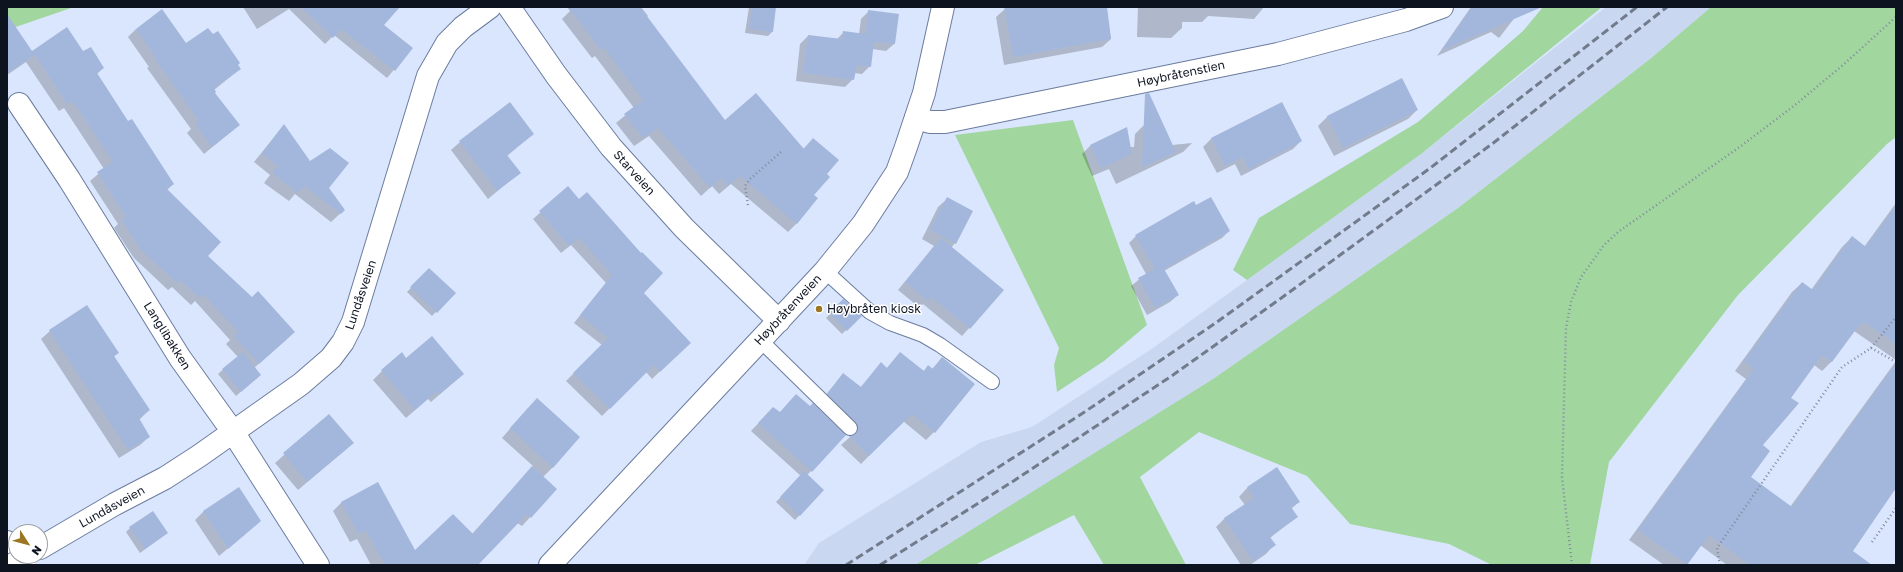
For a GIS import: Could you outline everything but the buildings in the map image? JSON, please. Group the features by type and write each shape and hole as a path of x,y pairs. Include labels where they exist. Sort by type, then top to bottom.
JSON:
{"main road":[{"name":"Lundåsveien","path":"48,543 114,504 165,478 233,432 318,370 330,358 343,342 356,314 428,76 447,43 463,27 490,7"},
{"name":"Starveien","path":"509,7 556,75 611,147 684,228 779,321"},
{"name":"Høybråtenveien","path":"550,565 825,271 845,248 883,196 897,172 916,118 929,72 943,7"},
{"name":"Høybråtenstien","path":"916,118 930,122 945,122 1278,54 1406,20 1442,7"},
{"name":"Langlibakken","path":"19,104 70,179 185,364 233,432 318,565"},
{"path":"7,542 22,565"}],"lane":[{"path":"825,271 874,315 890,323 924,335 992,382"},
{"path":"760,340 850,428"}],"path":[{"path":"1572,565 1562,477 1566,328 1571,302 1581,277 1604,245 1618,232 1741,146 1789,109 1843,65 1896,17"},
{"path":"748,205 745,186 750,179 781,152"},
{"path":"1720,565 1717,548 1842,367 1871,348 1896,317"},
{"path":"1871,348 1896,362"},
{"path":"1872,542 1896,508"}],"shaded area":[{"path":"1606,7 1711,7 1650,59 1458,208 1213,379 915,565 804,565 819,543 981,442 1032,427 1153,348 1421,154"}],"green space":[{"path":"7,7 74,7 7,30"},
{"path":"1543,7 1602,7 1421,154 1247,280 1233,270 1259,218 1418,122 1523,31"},
{"path":"1711,7 1896,7 1896,137 1887,144 1738,295 1609,462 1590,565 1492,565 1449,544 1350,524 1307,476 1199,432 1140,477 1186,565 1104,565 1074,515 975,565 915,565 1213,379 1458,208 1650,59"},
{"path":"1073,120 1147,325 1104,361 1057,392 1054,365 1059,348 955,135"}],"railway":[{"path":"846,565 1083,413 1217,322 1429,169 1637,7"},
{"path":"880,565 1012,482 1173,375 1280,299 1492,144 1667,7"}],"place":[{"name":"Høybråten kiosk","path":"819,309"}]}
